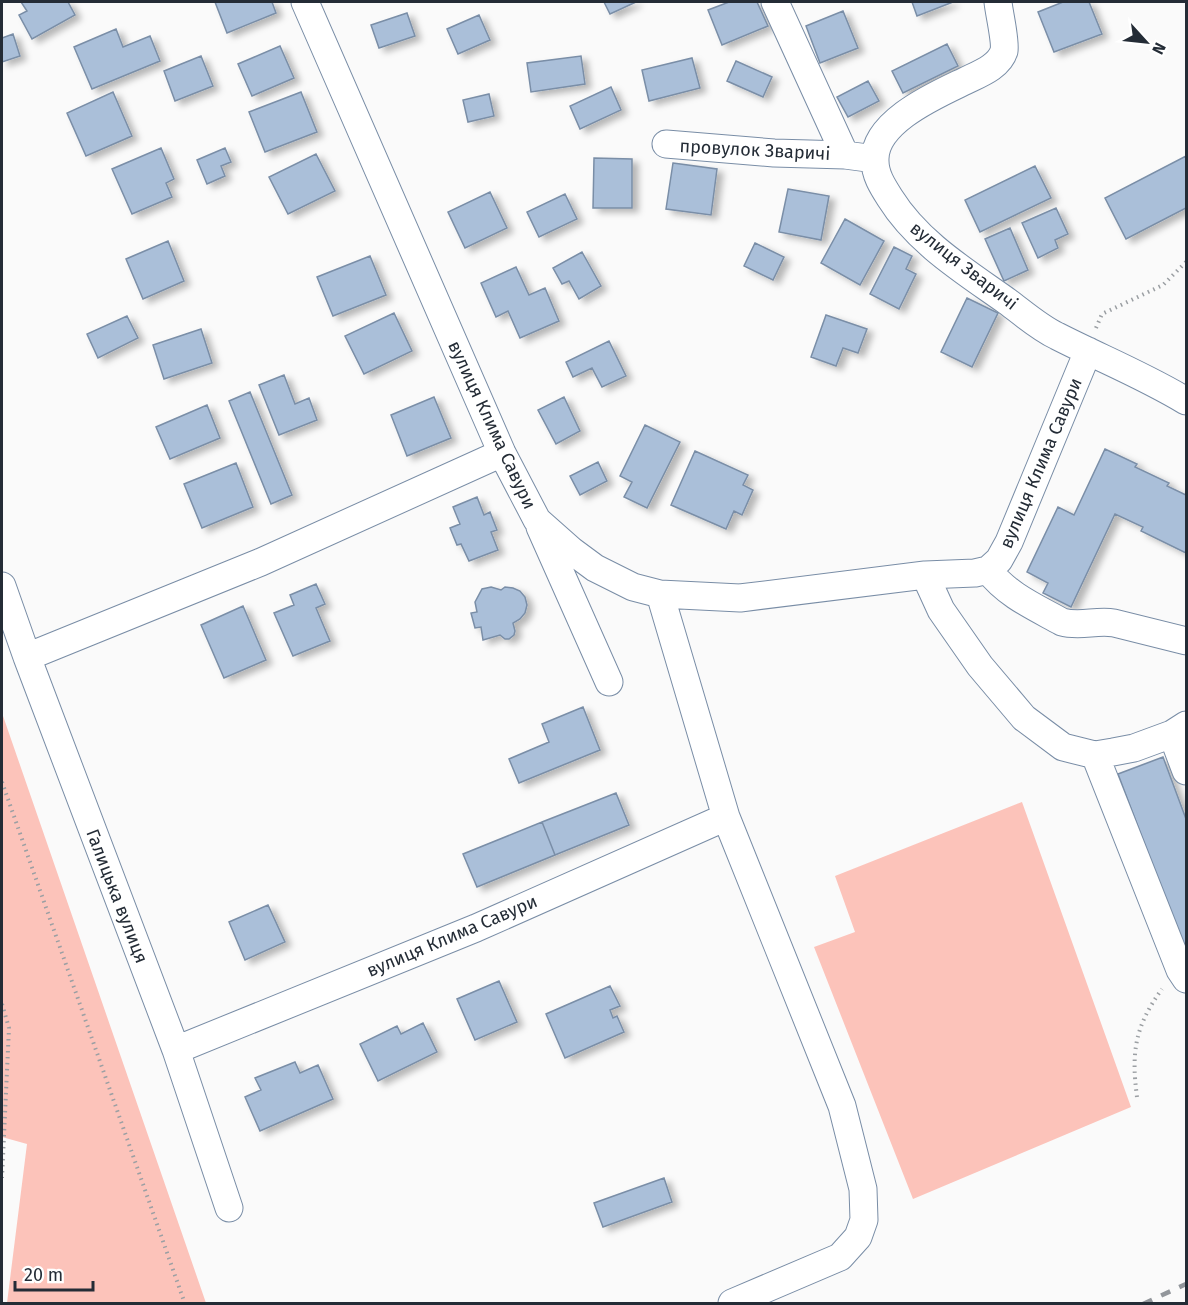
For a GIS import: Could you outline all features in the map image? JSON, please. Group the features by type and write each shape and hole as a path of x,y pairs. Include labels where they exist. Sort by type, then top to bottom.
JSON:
{"street":[{"name":"вулиця Клима Савури","path":"305,2 502,453 537,520 595,568 633,587 660,594 740,598 926,575 975,573 988,570 999,560 1009,542 1088,351"},
{"name":"провулок Зваричі","path":"775,2 845,155"},
{"path":"874,159 878,145 886,132 900,118 932,97 984,72 999,58 1004,51 1004,40 998,2"},
{"name":"провулок Зваричі","path":"666,144 774,153 845,155 874,159"},
{"name":"вулиця Зваричі","path":"874,159 881,183 906,221 950,261 1054,335 1166,388 1186,401"},
{"path":"27,657 261,562 502,453"},
{"path":"537,520 609,682"},
{"path":"988,570 1005,590 1062,621 1072,624 1114,622 1186,641"},
{"path":"926,575 947,620 980,666 1024,718 1064,747 1095,755 1134,748 1179,729 1186,771"},
{"name":"Галицька вулиця","path":"2,586 176,1050 228,1208"},
{"path":"660,594 726,817 842,1106 863,1189 864,1220 858,1237 840,1257 732,1303"},
{"path":"1095,755 1185,978"},
{"name":"вулиця Клима Савури","path":"176,1050 476,928 726,817"}],"path":[{"path":"1088,351 1102,314 1163,285 1186,261"},
{"path":"2,782 184,1304"},
{"path":"1137,1097 1134,1072 1135,1049 1140,1030 1161,991 1170,981 1185,978"},
{"path":"2,1004 9,1028 2,1178"}],"shaded area":[{"path":"2,713 206,1303 7,1303 27,1144 2,1137"},
{"path":"1022,802 1131,1107 913,1199 814,947 855,932 835,876"}],"building":[{"path":"21,2 68,2 75,15 32,39 19,15 27,11"},
{"path":"215,2 272,2 276,13 227,33"},
{"path":"604,2 636,2 610,14"},
{"path":"729,2 757,2 768,26 722,45 708,10"},
{"path":"912,2 953,2 917,16"},
{"path":"1063,2 1089,2 1102,34 1054,52 1038,12"},
{"path":"843,11 858,48 820,63 806,26"},
{"path":"407,13 415,36 379,48 371,25"},
{"path":"479,15 490,40 458,54 447,29"},
{"path":"116,29 123,47 150,36 160,61 92,89 74,47"},
{"path":"13,34 20,56 2,62 2,38"},
{"path":"947,44 958,66 903,93 892,71"},
{"path":"280,46 294,78 252,96 238,64"},
{"path":"201,56 213,86 175,101 164,71"},
{"path":"581,56 585,84 531,92 527,63"},
{"path":"692,58 700,88 649,101 642,70"},
{"path":"736,61 772,77 763,97 727,81"},
{"path":"868,81 879,101 848,117 837,97"},
{"path":"611,87 621,110 580,129 570,106"},
{"path":"113,92 132,136 86,156 67,113"},
{"path":"301,92 317,132 265,152 249,112"},
{"path":"489,94 494,116 468,122 463,100"},
{"path":"161,148 174,179 166,183 172,197 132,214 112,169"},
{"path":"225,148 231,162 221,166 225,176 207,184 197,160"},
{"path":"316,154 335,191 288,214 269,177"},
{"path":"1186,156 1186,208 1126,239 1105,198"},
{"path":"594,158 632,159 632,208 593,208"},
{"path":"673,163 717,169 711,215 666,209"},
{"path":"1035,166 1051,198 980,232 965,200"},
{"path":"788,189 829,196 821,240 779,232"},
{"path":"490,192 507,228 465,248 448,212"},
{"path":"565,194 577,219 539,237 527,212"},
{"path":"1056,208 1068,234 1055,240 1058,248 1038,258 1022,223"},
{"path":"845,219 884,241 860,285 821,263"},
{"path":"1010,228 1028,270 1004,281 985,239"},
{"path":"168,241 184,281 143,299 126,259"},
{"path":"755,243 784,257 773,280 744,266"},
{"path":"894,247 912,256 906,269 916,274 899,309 870,294"},
{"path":"582,252 601,286 579,299 569,281 562,284 553,268"},
{"path":"370,256 386,295 333,316 317,277"},
{"path":"516,267 529,295 545,288 559,321 520,338 508,311 496,317 481,283"},
{"path":"967,298 998,313 972,367 941,352"},
{"path":"394,313 412,351 364,374 345,336"},
{"path":"826,315 867,329 858,353 843,348 836,366 811,357"},
{"path":"127,316 138,338 98,358 87,334"},
{"path":"201,329 212,363 164,379 153,345"},
{"path":"609,341 626,376 602,387 592,368 573,377 566,362"},
{"path":"284,375 295,404 309,398 317,420 279,435 259,385"},
{"path":"250,392 292,495 271,504 229,401"},
{"path":"434,397 451,438 407,456 391,415"},
{"path":"564,397 580,431 556,444 538,410"},
{"path":"207,405 220,438 170,459 156,427"},
{"path":"645,425 680,442 647,508 624,497 632,482 620,476"},
{"path":"1105,449 1137,464 1135,467 1169,483 1167,486 1186,495 1186,553 1141,531 1143,527 1115,514 1071,607 1043,593 1048,583 1027,572 1058,507 1074,515"},
{"path":"695,451 748,475 743,485 753,490 742,515 734,511 726,529 671,505"},
{"path":"598,462 607,481 580,495 570,476"},
{"path":"236,463 253,507 202,528 184,484"},
{"path":"477,497 484,515 490,512 497,530 491,532 498,550 469,561 461,544 457,545 450,528 460,524 453,507"},
{"path":"316,584 325,604 316,608 330,641 293,656 274,613 294,605 290,595"},
{"path":"491,587 501,590 505,587 513,588 525,597 527,605 525,613 513,623 514,635 509,639 500,635 483,640 481,627 475,628 471,613 477,612 475,602 482,589"},
{"path":"243,606 266,660 224,678 201,625"},
{"path":"583,707 600,750 519,783 509,759 549,742 542,724"},
{"path":"1163,757 1186,819 1186,954 1118,774"},
{"path":"616,793 629,825 555,855 542,822"},
{"path":"542,822 555,855 477,887 463,854"},
{"path":"268,905 285,942 245,960 229,922"},
{"path":"499,981 517,1022 475,1040 457,999"},
{"path":"610,986 620,1006 610,1010 613,1018 617,1016 624,1032 565,1058 546,1014"},
{"path":"423,1023 437,1052 378,1081 360,1044 397,1026 401,1034"},
{"path":"295,1062 300,1073 318,1065 333,1099 260,1131 245,1097 261,1090 255,1078"},
{"path":"664,1178 672,1202 603,1227 594,1203"}],"railway":[{"path":"1143,1304 1186,1284"}]}
